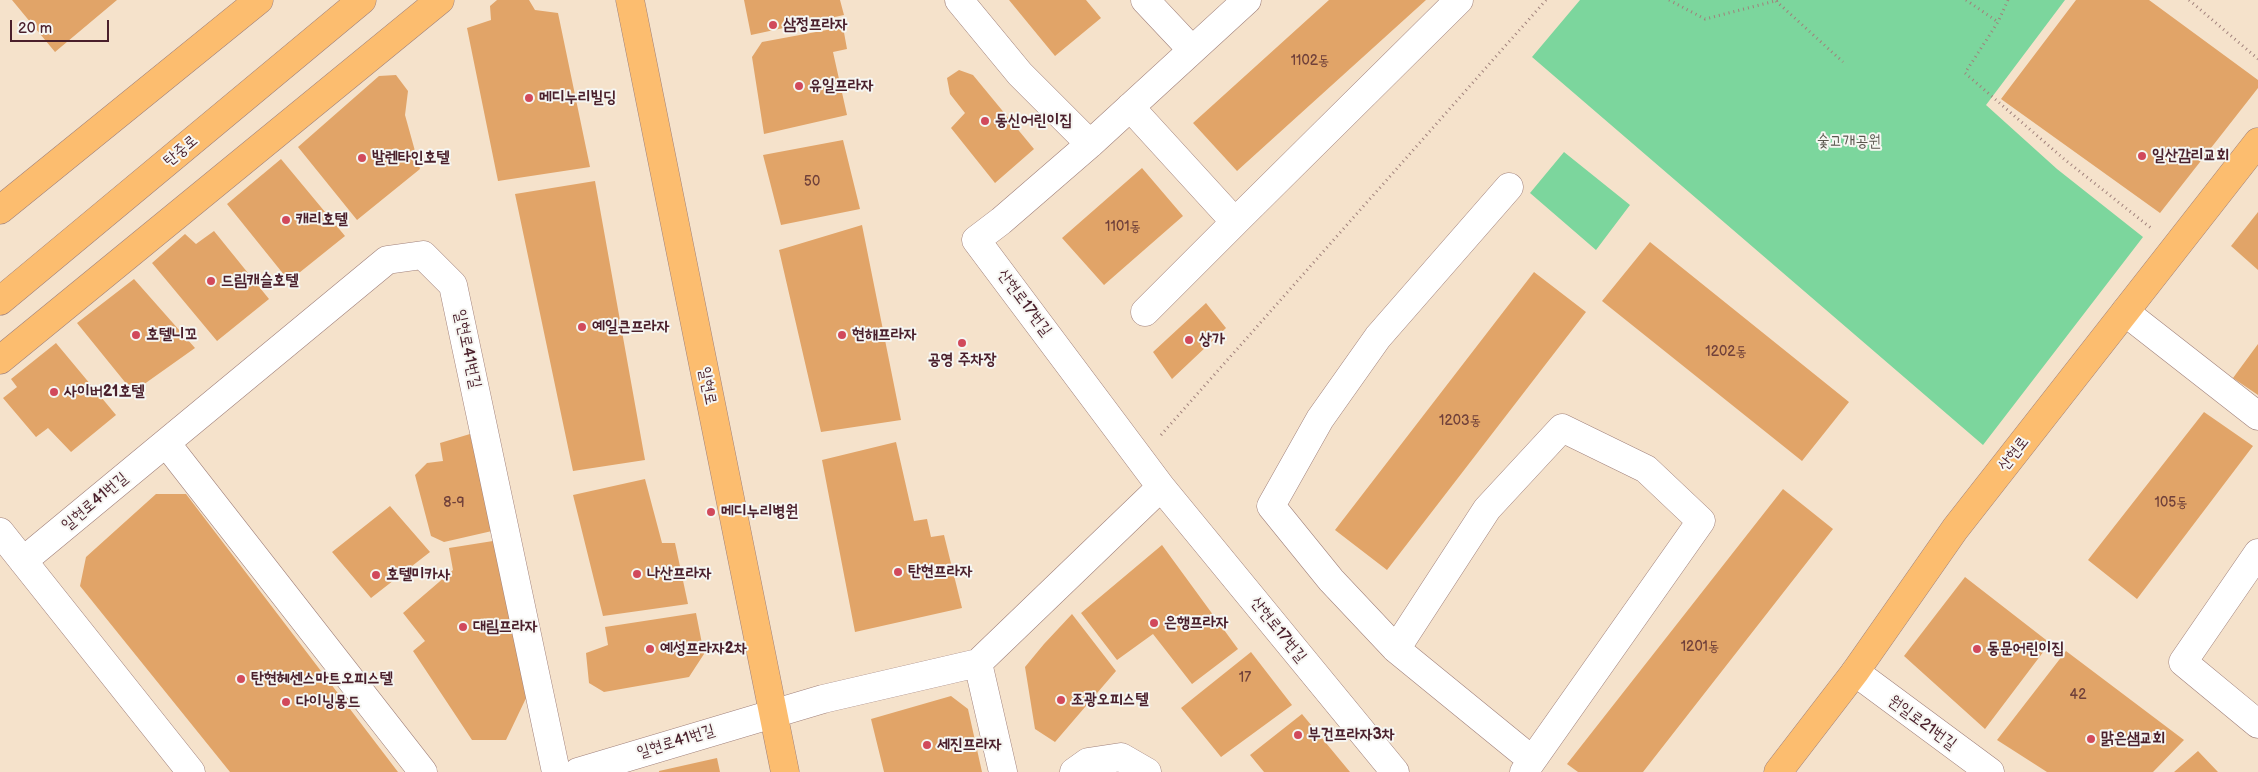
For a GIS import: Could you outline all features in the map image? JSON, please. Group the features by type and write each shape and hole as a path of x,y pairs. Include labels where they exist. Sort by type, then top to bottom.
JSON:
{"main road":[{"path":"0,210 259,0"},
{"name":"탄중로","path":"0,301 362,0"},
{"path":"0,360 440,0"},
{"name":"일현로","path":"630,0 785,772"},
{"name":"산현로","path":"1778,772 1855,672 1955,529 2258,142"}],"street":[{"path":"959,0 1020,74 1090,144 1247,0"},
{"path":"1145,0 1192,50"},
{"path":"1145,312 1459,0"},
{"path":"1130,107 1235,222"},
{"name":"산현로17번길","path":"1090,144 1002,221 976,240 1161,487 1394,772"},
{"path":"1396,648 1487,509 1562,428 1646,469 1701,521 1528,766 1396,648 1331,580 1271,506 1320,419 1378,337 1509,187"},
{"name":"일현로41번길","path":"23,561 387,260 423,255 453,285 556,772"},
{"path":"2125,312 2258,416"},
{"path":"166,443 423,772"},
{"path":"1003,772 978,663 1161,487"},
{"path":"0,532 190,772"},
{"path":"2258,553 2183,662 2258,724"},
{"name":"일현로41번길","path":"578,772 773,713 978,663"},
{"name":"원일로21번길","path":"1855,672 1990,772"},
{"path":"1074,772 1088,762 1121,757 1147,772"}],"path":[{"path":"1159,437 1546,0"},
{"path":"1669,0 1705,20 1777,0 1843,62"},
{"path":"1966,0 1998,22"},
{"path":"2008,0 1998,22 1965,73 2064,159 2152,229"},
{"path":"2189,0 2258,59"}],"green space":[{"name":"숯고개공원","path":"1580,0 2065,0 1986,105 2057,169 2143,237 1983,445 1532,57"},
{"path":"1564,152 1630,205 1596,250 1530,193"}],"building":[{"path":"12,0 117,0 55,52"},
{"name":"메디누리빌딩","path":"497,0 529,0 535,10 558,13 590,167 498,181 467,28 491,20 490,6"},
{"name":"삼정프라자","path":"744,0 840,0 844,15 751,35"},
{"path":"1009,0 1086,0 1101,18 1055,56"},
{"path":"1329,0 1426,0 1237,171 1193,123"},
{"name":"일산감리교회","path":"2076,0 2149,0 2258,80 2258,88 2160,213 2001,99"},
{"name":"유일프라자","path":"843,27 847,49 833,52 847,115 764,134 752,57 762,42"},
{"name":"동신어린이집","path":"959,70 973,75 1034,149 995,183 951,128 965,113 950,94 947,78"},
{"name":"발렌타인호텔","path":"396,75 408,91 405,115 420,169 357,220 298,147 379,76"},
{"path":"843,140 860,209 781,225 763,155"},
{"name":"캐리호텔","path":"281,159 345,236 289,281 227,204"},
{"path":"1142,168 1183,216 1104,285 1062,238"},
{"name":"예일큰프라자","path":"595,181 645,460 573,471 515,194"},
{"path":"2258,212 2258,270 2231,246"},
{"name":"현해프라자","path":"862,225 901,420 821,432 779,250"},
{"name":"드림캐슬호텔","path":"214,231 269,299 217,341 152,263 185,234 196,244"},
{"path":"1650,242 1849,402 1802,461 1602,301"},
{"path":"1534,272 1586,312 1387,570 1335,530"},
{"name":"호텔니꼬","path":"134,279 195,348 133,392 77,323"},
{"name":"상가","path":"1206,303 1226,328 1172,379 1153,352"},
{"name":"사이버21호텔","path":"56,343 116,415 71,452 48,428 36,437 3,398 17,387 11,379"},
{"path":"2258,344 2258,395 2233,378"},
{"path":"2204,412 2253,446 2137,599 2088,560"},
{"path":"470,434 492,531 444,542 431,536 415,475 427,463 443,461 440,443"},
{"name":"탄현프라자","path":"896,442 914,521 927,519 931,537 944,535 962,608 855,632 822,460"},
{"name":"나산프라자","path":"645,479 662,543 675,543 688,604 603,616 573,495"},
{"path":"1783,489 1833,529 1643,772 1578,772 1567,764"},
{"name":"탄현헤센스마트오피스텔","path":"156,494 186,494 398,772 230,772 80,586 86,557"},
{"name":"호텔미카사","path":"390,506 430,552 371,598 332,552"},
{"name":"대림프라자","path":"493,541 528,694 506,740 472,740 413,651 425,641 403,613 453,570 449,548"},
{"name":"은행프라자","path":"1162,545 1238,649 1192,684 1153,634 1117,660 1081,613"},
{"name":"동문어린이집","path":"1965,577 2050,643 1985,729 1904,656"},
{"name":"예성프라자2차","path":"696,613 704,654 689,677 604,692 589,683 586,653 608,645 605,627"},
{"name":"조광오피스텔","path":"1072,614 1116,671 1055,742 1035,729 1025,667"},
{"path":"2066,651 2184,740 2153,772 2047,772 1997,740"},
{"path":"1251,652 1292,705 1221,757 1181,708"},
{"name":"세진프라자","path":"951,696 968,709 982,772 884,772 871,719"},
{"name":"부건프라자3차","path":"1302,714 1350,772 1264,772 1250,755"},
{"path":"2198,751 2218,772 2174,772"},
{"path":"717,758 720,772 659,772 659,771"}],"place":[{"name":"삼정프라자","path":"773,25"},
{"name":"유일프라자","path":"799,86"},
{"name":"메디누리빌딩","path":"529,98"},
{"name":"동신어린이집","path":"985,121"},
{"name":"일산감리교회","path":"2142,156"},
{"name":"발렌타인호텔","path":"362,158"},
{"name":"캐리호텔","path":"286,220"},
{"name":"드림캐슬호텔","path":"211,281"},
{"name":"예일큰프라자","path":"582,327"},
{"name":"호텔니꼬","path":"136,335"},
{"name":"현해프라자","path":"842,335"},
{"name":"상가","path":"1189,340"},
{"name":"공영 주차장","path":"962,343"},
{"name":"사이버21호텔","path":"54,392"},
{"name":"메디누리병원","path":"711,512"},
{"name":"탄현프라자","path":"898,572"},
{"name":"나산프라자","path":"637,574"},
{"name":"호텔미카사","path":"376,575"},
{"name":"은행프라자","path":"1154,623"},
{"name":"대림프라자","path":"463,627"},
{"name":"예성프라자2차","path":"650,649"},
{"name":"동문어린이집","path":"1977,649"},
{"name":"탄현헤센스마트오피스텔","path":"241,679"},
{"name":"조광오피스텔","path":"1061,700"},
{"name":"다이닝몽드","path":"286,702"},
{"name":"부건프라자3차","path":"1298,735"},
{"name":"맑은샘교회","path":"2091,739"},
{"name":"세진프라자","path":"927,745"}]}
